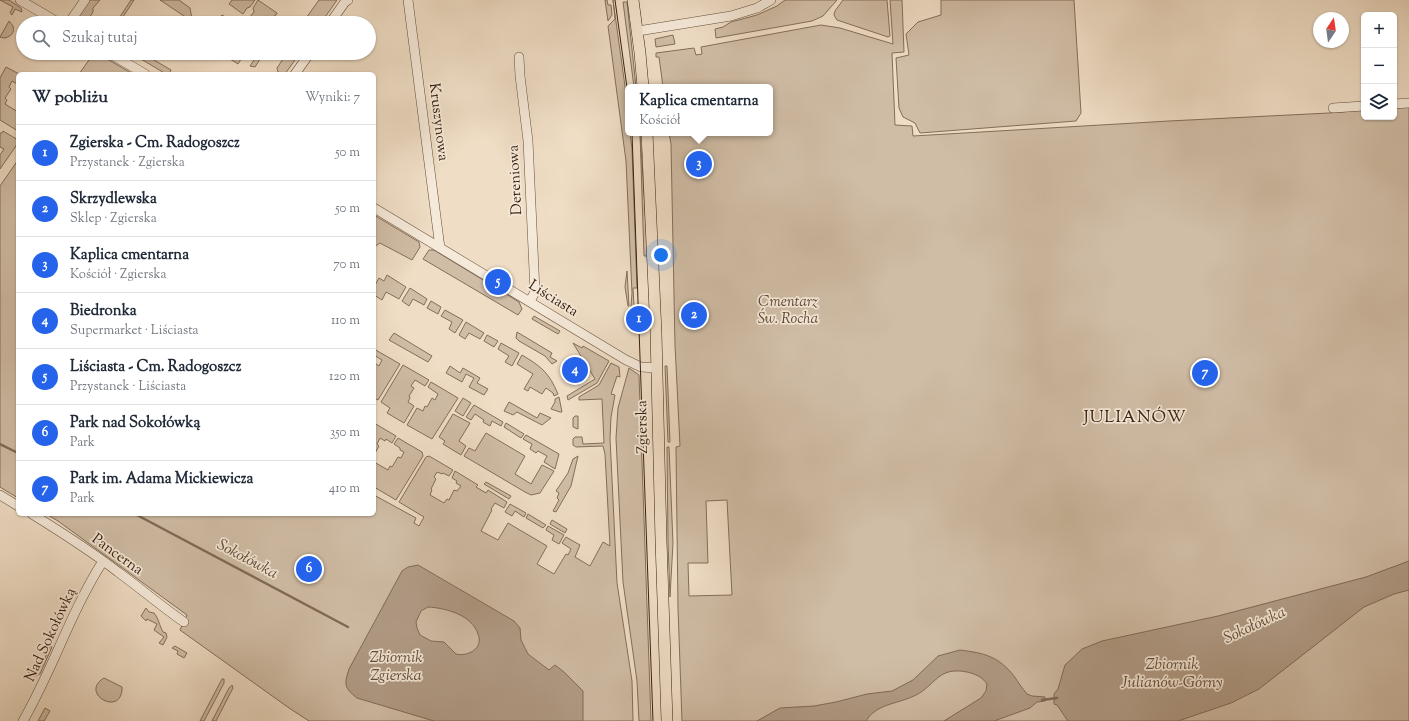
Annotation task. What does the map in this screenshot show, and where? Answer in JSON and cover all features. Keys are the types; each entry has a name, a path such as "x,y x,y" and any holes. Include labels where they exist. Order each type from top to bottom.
{"main road":[{"path":"633,0 638,31 643,84"},
{"name":"Zgierska","path":"646,136 657,368 667,721"}],"street":[{"path":"20,0 47,16"},
{"path":"74,16 85,0"},
{"path":"335,16 348,0"},
{"name":"Kruszynowa","path":"408,0 440,248"},
{"path":"638,31 731,16 757,8 772,0"},
{"name":"Dereniowa","path":"519,57 528,141 535,292 530,301"},
{"path":"121,60 142,72"},
{"path":"296,72 305,60"},
{"path":"1397,104 1409,103"},
{"path":"1333,108 1361,106"},
{"name":"Liściasta","path":"376,209 530,301 582,334 638,366 644,368 657,368"},
{"path":"0,495 16,505"},
{"name":"Pancerna","path":"35,516 103,561 184,622"},
{"name":"Nad Sokołówką","path":"23,721 37,697 77,611 103,561"}],"green space":[{"path":"0,0 9,0 21,8 22,12 15,9 12,15 10,13 13,7"},
{"path":"89,0 100,0 93,8 93,12 90,16 78,16"},
{"path":"131,0 134,0 124,16 121,16"},
{"path":"160,0 179,0 190,8 191,16 184,16"},
{"path":"232,0 255,0 243,14 229,4"},
{"path":"258,0 277,13 274,16 251,16 254,12 253,8"},
{"path":"319,0 337,0 326,16 308,16"},
{"path":"605,0 607,0 608,5 611,5 612,15 608,21"},
{"path":"613,0 625,86 625,136 630,136 632,149 637,288 633,288 634,307 631,307 632,293 626,161 608,26 615,19"},
{"path":"785,0 837,0 823,16 812,21 716,38 715,29 723,27 731,22 757,15 777,6"},
{"path":"843,0 887,0 890,36 888,37 837,20 834,15 835,11"},
{"name":"Cmentarz Św. Rocha","path":"890,0 902,0 904,52 892,53 895,125 912,126 913,136 1361,110 1361,120 1397,120 1397,108 1409,107 1409,721 682,721 678,608 676,447 680,446 675,345 671,144 670,136 773,136 773,84 663,84 659,57 656,57 656,53 694,48 696,55 702,54 701,47 821,25 840,28 893,44","holes":["727,500 732,595 689,596 688,563 708,563 706,501"]},
{"path":"941,0 1074,0 1081,113 1076,121 920,133 915,123 903,117 899,108 896,58 909,55 906,34 918,22 941,15"},
{"path":"623,2 627,2 636,84 634,84"},
{"path":"9,21 13,26 13,32 5,38 0,37"},
{"path":"673,35 675,44 656,47 655,39"},
{"path":"89,60 109,60 130,72 80,72"},
{"path":"143,60 154,60 171,70 170,72 163,72"},
{"path":"232,60 241,60 238,64"},
{"path":"254,60 260,60 255,67 250,66"},
{"path":"282,60 295,60 286,72 278,72 277,68"},
{"path":"6,67 16,72 16,83 12,81 9,87 11,89 5,98 7,100 5,104 16,111 16,130 0,120 0,78"},
{"path":"3,131 16,139 16,146 0,169 0,155 4,149 0,147 0,133"},
{"path":"640,136 648,256 644,256"},
{"path":"16,163 16,497 0,487 0,186"},
{"path":"376,216 419,242 420,247 412,260 380,243 376,246"},
{"path":"429,250 434,250 519,302 522,309 518,315 423,259"},
{"path":"627,271 629,306 625,287"},
{"path":"387,275 406,287 399,299 386,292 382,300 376,296 376,283 379,278 384,281"},
{"path":"410,288 427,299 424,305 413,299 409,306 402,301"},
{"path":"431,301 441,307 438,314 427,308"},
{"path":"445,310 463,320 455,333 449,329 452,322 441,316"},
{"path":"534,316 560,331 558,334 532,319"},
{"path":"466,322 484,333 480,339 469,333 465,339 459,335"},
{"path":"517,332 552,353 550,357 557,361 552,364 545,356 519,341 516,338"},
{"path":"394,333 432,356 428,362 389,340"},
{"path":"487,335 498,341 494,347 484,341"},
{"path":"501,343 519,353 512,366 505,362 509,356 498,349"},
{"path":"573,343 582,348 583,346 609,361 597,383 568,400 567,396 595,379"},
{"path":"376,350 400,364 378,400 376,399 376,364 379,366 382,360 376,356"},
{"path":"522,355 544,371 558,394 554,396 553,393 546,388 542,394 530,387 528,391 524,389 533,374 517,364"},
{"path":"611,363 619,367 620,377 617,376 611,394 615,395 611,417 610,438 617,583 632,681 633,721 309,721 180,630 187,615 49,516 376,516 376,496 416,518 414,523 419,526 424,517 399,502 426,457 429,456 453,470 449,476 437,472 434,477 436,479 430,495 444,503 447,499 449,500 454,490 457,491 461,486 452,478 455,471 478,485 476,487 486,493 488,490 507,502 504,508 495,503 481,531 498,540 508,523 547,546 537,564 554,574 566,554 568,555 571,549 562,543 566,537 580,545 575,557 590,566 603,542 610,546 605,454 603,446 576,447 573,445 573,439 575,437 582,437 583,444 604,443 602,399 579,400 579,397 599,385"},
{"path":"403,365 429,380 425,386 415,380 411,386 414,388 409,396 410,398 408,402 414,406 404,423 387,413 390,408 381,402"},
{"path":"450,366 460,373 463,368 480,378 477,383 488,389 484,395 469,387 474,378 466,374 462,382 446,373"},
{"path":"665,366 667,366 670,442 668,442"},
{"path":"629,368 639,375 651,721 639,721 637,681 623,582 616,438 618,408"},
{"path":"431,382 458,398 432,439 407,425 417,408 423,411 425,406 427,407 432,398 435,400 438,394 428,387"},
{"path":"559,397 562,412 551,409 555,399"},
{"path":"463,398 471,403 463,416 455,411"},
{"path":"509,402 537,418 540,413 551,418 542,425 517,412 513,415 504,411"},
{"path":"474,405 503,422 501,426 492,421 490,426 483,422 484,420 475,414 471,420 466,417"},
{"path":"453,414 470,423 459,441 466,446 461,455 443,444 445,441 439,437"},
{"path":"578,416 578,429 573,427 573,418"},
{"path":"506,423 524,434 521,438 504,427"},
{"path":"376,424 396,436 392,443 386,439 385,441 380,438 377,444 379,446 376,451"},
{"path":"486,433 525,456 515,474 531,484 542,465 554,471 540,493 531,495 464,456 469,448 475,451"},
{"path":"526,435 559,454 555,469 544,462 547,456 538,451 536,453 530,449 532,444 523,439"},
{"path":"398,438 422,452 423,456 396,500 376,488 376,463 388,470 390,466 392,467 398,457 401,458 404,452 394,444"},
{"path":"667,447 669,447 673,543 670,597 668,543"},
{"path":"578,456 571,486 556,512 553,511 559,500 557,498 559,493 556,491 568,473 573,459"},
{"path":"486,482 511,496 509,499 484,484"},
{"path":"510,504 526,513 524,517 515,511 512,516 505,512"},
{"path":"528,514 546,525 543,528 526,518"},
{"path":"552,520 567,529 565,533 550,524"},
{"path":"548,526 564,535 559,544 552,540 554,535 546,530"},
{"path":"146,608 149,612 154,613 163,632 166,633 167,637 163,645 159,643 164,637 154,630 157,624 147,619 146,621 141,616"},
{"path":"50,646 52,647 40,674 35,676 28,672 29,669 31,670 41,667"},
{"path":"175,646 187,653 184,658 177,654 178,651 172,648"},
{"path":"104,678 122,687 120,696 116,701 110,702 104,700 96,691 97,684"},
{"path":"222,679 224,679 224,683 204,721 200,721"},
{"path":"232,685 233,688 216,721 212,721 229,688"},
{"path":"45,708 50,711 44,721 38,721"}],"water":[{"name":"Zbiornik Julianów-Górny","path":"1409,561 1409,590 1394,594 1364,607 1259,689 1231,703 1178,721 1068,721 1057,705 1054,704 1054,694 1058,689 1065,665 1082,649 1102,641 1218,616 1366,577"},
{"name":"Zbiornik Zgierska","path":"418,565 514,621 520,628 521,640 528,654 549,670 555,665 583,691 583,721 434,721 357,698 346,685 346,678 349,669 402,571 408,567","holes":["428,607 443,609 464,617 475,627 479,639 477,647 470,653 461,655 456,654 444,642 431,641 420,635 416,622 421,611"]},
{"path":"960,650 983,654 996,660 1008,669 1027,694 1045,697 1045,701 1037,702 1030,708 994,721 944,721 981,698 986,691 987,684 981,678 967,672 957,671 943,674 914,696 887,705 875,711 866,721 757,721 780,708 814,706 867,694 892,691 913,680 938,656"}],"waterway":[{"name":"Sokołówka","path":"0,444 16,452"},
{"name":"Sokołówka","path":"139,516 348,627"},
{"name":"Sokołówka","path":"1042,700 1057,698"}],"tram line":[{"path":"615,0 626,84"},
{"path":"632,136 653,721"}],"place":[{"name":"Kaplica cmentarna","path":"699,164"},
{"name":"Liściasta - Cm. Radogoszcz","path":"498,282"},
{"name":"Skrzydlewska","path":"694,315"},
{"name":"Zgierska - Cm. Radogoszcz","path":"639,319"},
{"name":"Biedronka","path":"575,370"},
{"name":"Park im. Adama Mickiewicza","path":"1205,373"},
{"name":"Park nad Sokołówką","path":"309,569"}],"district":[{"name":"JULIANÓW","path":"1135,418"}]}
